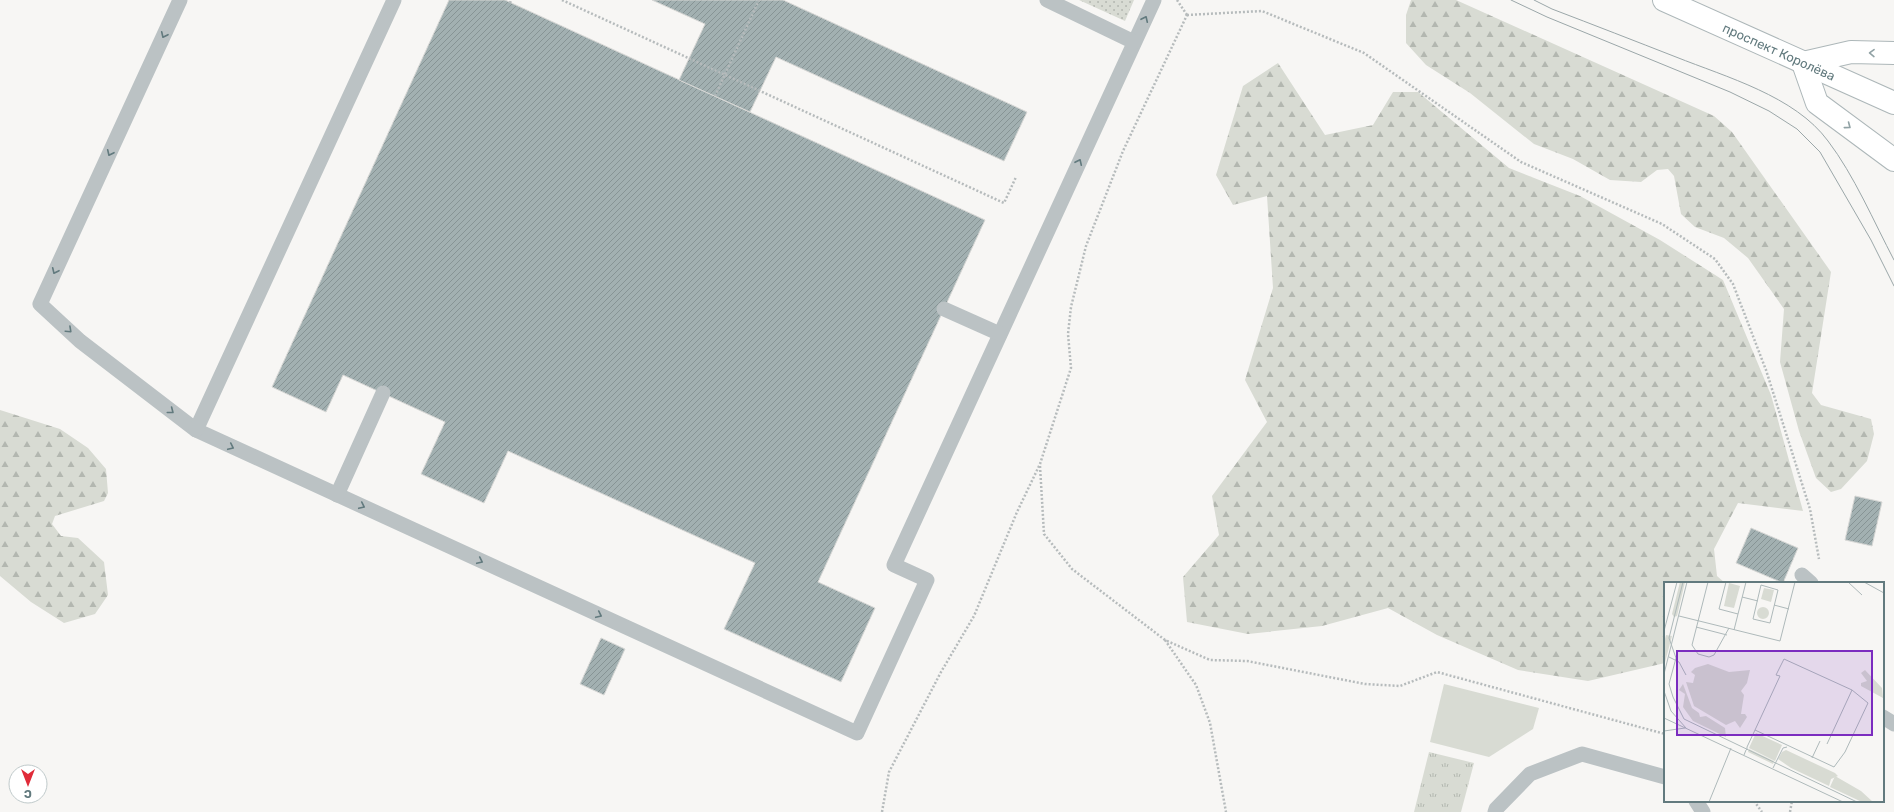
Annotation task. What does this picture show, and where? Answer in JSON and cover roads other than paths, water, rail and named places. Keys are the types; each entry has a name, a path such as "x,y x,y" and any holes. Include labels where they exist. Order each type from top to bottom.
{"main road":[{"name":"проспект Королёва","path":"1664,0 1894,103"},
{"path":"1894,53 1851,52 1804,63 1817,103 1894,160"}],"lane":[{"path":"180,0 40,304 80,341 196,430 857,733 927,580 894,565 1154,0"},
{"path":"196,430 394,0"},
{"path":"1047,0 1134,42"},
{"path":"944,309 1000,334"},
{"path":"337,495 383,393"},
{"path":"1884,718 1894,724"},
{"path":"1495,812 1496,809 1530,774 1582,754 1664,777"},
{"path":"1697,802 1703,812"}],"tram line":[{"path":"1511,0 1547,17 1730,92 1769,111 1797,129 1820,152 1871,240 1894,286"},
{"path":"1534,0 1552,9 1737,81 1779,100 1797,112 1814,125 1837,154 1855,184 1894,260"}]}
